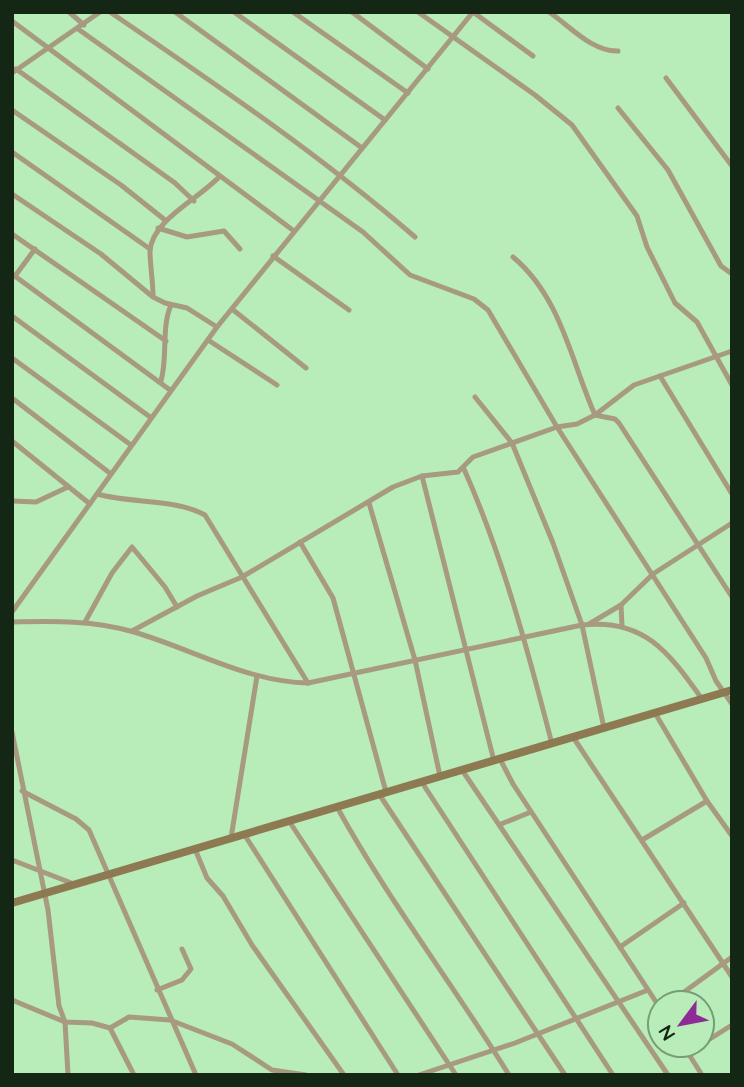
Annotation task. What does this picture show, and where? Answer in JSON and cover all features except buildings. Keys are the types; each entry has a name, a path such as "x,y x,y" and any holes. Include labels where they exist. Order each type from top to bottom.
{"street":[{"path":"69,12 84,25"},
{"path":"100,12 14,71 175,183 194,201"},
{"path":"110,12 213,82 338,177 369,197 415,237"},
{"path":"175,12 362,148"},
{"path":"234,12 386,120"},
{"path":"293,12 408,93"},
{"path":"352,12 428,69"},
{"path":"418,12 572,125 636,216 647,247 676,303 697,322 732,385"},
{"path":"12,612 217,327 473,12 533,56"},
{"path":"549,12 592,44 606,51 618,51"},
{"path":"12,21 294,231"},
{"path":"78,29 363,232 410,275 483,304 557,427 706,658 732,704"},
{"path":"666,78 732,166"},
{"path":"618,108 668,170 721,266 732,274"},
{"path":"12,110 121,185 165,220"},
{"path":"12,152 150,249"},
{"path":"153,297 150,249 158,228 165,220 194,201 220,176"},
{"path":"12,194 101,254 153,297 187,308 217,327"},
{"path":"158,228 187,237 224,231 240,249"},
{"path":"12,234 166,341"},
{"path":"35,249 14,275 170,390"},
{"path":"274,257 349,310"},
{"path":"513,257 525,267 560,323 594,415"},
{"path":"161,382 171,304"},
{"path":"232,309 306,368"},
{"path":"12,316 150,417"},
{"path":"208,340 278,386"},
{"path":"132,631 242,577 393,487 422,476 464,469 473,457 557,427 577,424 594,415 634,385 732,351"},
{"path":"12,358 131,445"},
{"path":"660,376 732,494"},
{"path":"475,397 512,443 586,624 604,728"},
{"path":"12,398 111,474"},
{"path":"594,415 610,417 619,423 732,597"},
{"path":"12,442 90,504"},
{"path":"464,469 487,522 524,637 552,744"},
{"path":"422,476 497,760 647,989"},
{"path":"12,501 36,502 68,487"},
{"path":"97,494 124,502 190,507 205,515 308,683"},
{"path":"369,503 415,660 440,776"},
{"path":"586,624 621,605 653,574 732,523"},
{"path":"300,542 333,598 355,675 382,793 565,1075"},
{"path":"85,622 112,572 132,547 150,567 177,607"},
{"path":"621,605 622,626"},
{"path":"12,622 85,622 132,631 257,676 285,682 308,683 586,624 622,626 638,631 670,656 702,699"},
{"path":"231,838 257,676"},
{"path":"12,902 78,886 106,875 727,692"},
{"path":"655,713 707,801 729,827 732,836"},
{"path":"12,732 45,893 59,1006 65,1022 68,1075"},
{"path":"573,737 732,976"},
{"path":"462,770 668,1075"},
{"path":"421,781 613,1075"},
{"path":"22,791 84,824 196,1075"},
{"path":"642,840 707,801"},
{"path":"337,806 376,877 431,953 509,1075"},
{"path":"501,824 531,812"},
{"path":"289,821 456,1075"},
{"path":"244,834 398,1075"},
{"path":"195,849 207,878 223,896 252,945 344,1075"},
{"path":"12,860 78,886"},
{"path":"620,947 684,903"},
{"path":"157,990 182,980 191,969 182,949"},
{"path":"687,989 732,957"},
{"path":"419,1075 620,1004 646,991"},
{"path":"12,1000 65,1022 92,1023 110,1028 129,1017 170,1020 233,1044 272,1069 306,1075"},
{"path":"716,1035 732,1025"},
{"path":"110,1028 134,1075"},
{"path":"692,1059 702,1075"}]}
